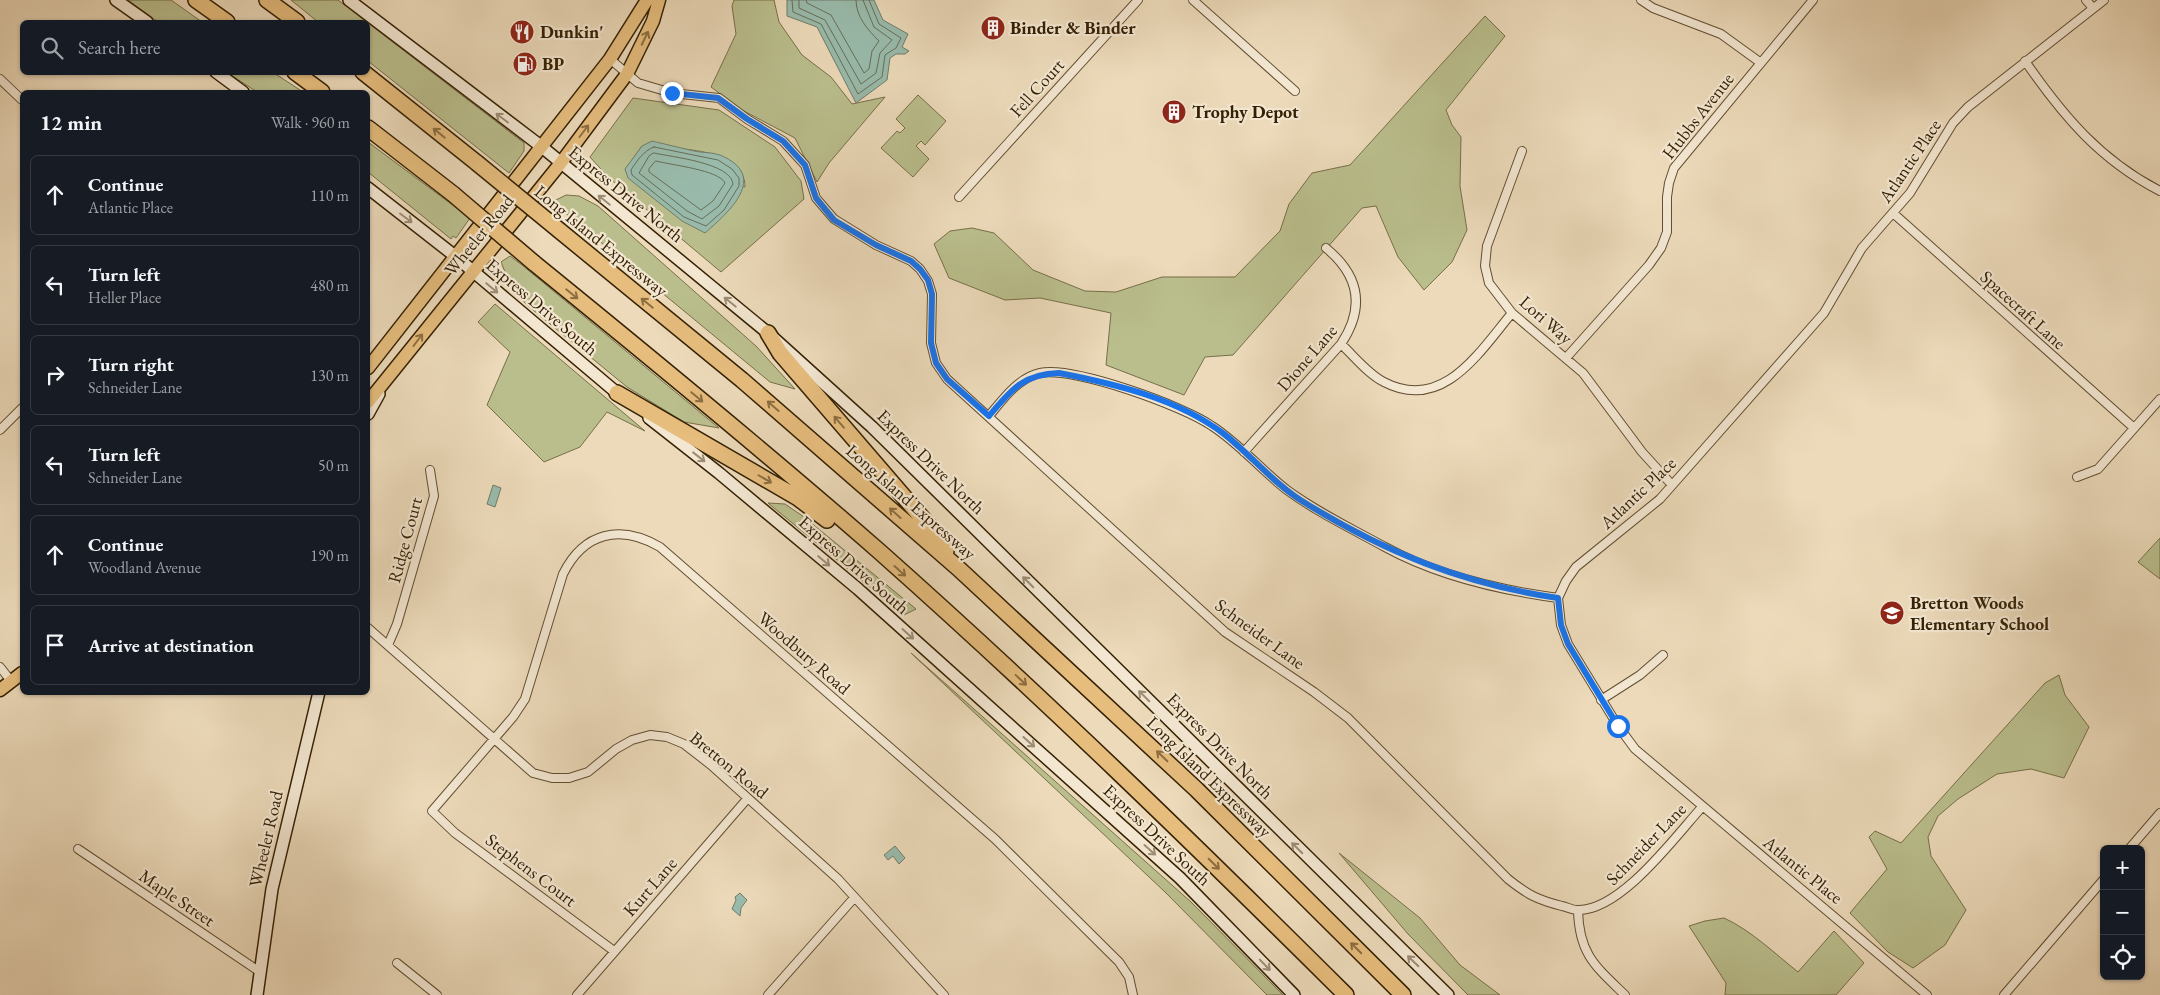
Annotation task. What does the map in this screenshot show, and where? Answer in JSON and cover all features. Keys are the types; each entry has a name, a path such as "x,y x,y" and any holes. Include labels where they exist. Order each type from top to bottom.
{"highway":[{"path":"196,0 223,20"},
{"path":"272,3 294,20"},
{"path":"298,75 319,90"},
{"name":"Long Island Expressway","path":"367,75 742,380 958,568 1190,783 1403,995"},
{"path":"370,130 453,194 708,406 879,552 1169,819 1346,995"},
{"path":"768,333 780,353 930,527 958,568"},
{"path":"617,393 798,498 844,533 879,552"}],"main road":[{"path":"116,0 144,20"},
{"name":"Express Drive North","path":"349,0 542,147 560,164 768,333 872,428 1448,995"},
{"name":"Wheeler Road","path":"370,375 415,307 610,60 648,0"},
{"name":"Wheeler Road","path":"370,410 388,379 560,164 627,74 653,21 659,0"},
{"path":"220,75 239,90"},
{"name":"Express Drive South","path":"370,190 456,256 617,393 719,473 858,589 1180,878 1294,995"},
{"path":"370,365 415,307"},
{"path":"370,400 388,379"},
{"path":"0,690 20,674"},
{"name":"Wheeler Road","path":"257,995 272,889 317,695"}],"street":[{"name":"Fell Court","path":"959,197 1138,0"},
{"path":"1193,0 1295,91"},
{"path":"1641,0 1653,8 1721,34 1761,62"},
{"name":"Hubbs Avenue","path":"1566,358 1649,265 1661,248 1667,232 1668,183 1674,168 1813,0"},
{"path":"2086,0 2093,8"},
{"name":"Atlantic Place","path":"1927,995 1834,914 1702,807 1635,749 1601,700 1568,644 1561,625 1558,598 1576,567 1644,513 1672,486 1824,312 1862,248 1922,176 1953,124 1968,107 2104,0"},
{"name":"Schneider Lane","path":"610,60 638,83 672,93 718,98 747,119 783,141 805,165 816,198 834,220 911,261 928,280 932,294 931,343 936,363 947,379 1225,632 1314,692 1348,718 1508,879 1529,896 1546,903 1578,910 1612,900 1629,887 1702,807"},
{"path":"2025,61 2062,112 2100,152 2136,178 2160,191"},
{"path":"0,79 20,98"},
{"name":"Lori Way","path":"1522,151 1487,246 1485,266 1490,283 1512,313 1566,358 1596,389 1642,452 1672,486"},
{"name":"Spacecraft Lane","path":"1893,213 2134,428"},
{"name":"Dione Lane","path":"1244,452 1341,344 1351,329 1356,309 1356,296 1347,270 1326,248"},
{"path":"1341,344 1384,382 1403,389 1423,391 1443,385 1461,373 1512,313"},
{"path":"989,416 1010,391 1024,380 1040,373 1059,373 1168,402 1212,425 1285,489 1302,501 1387,548 1429,567 1471,580 1517,592 1558,598"},
{"path":"2077,477 2098,469 2160,399"},
{"path":"0,430 20,410"},
{"name":"Ridge Court","path":"388,645 397,624 434,496 430,470"},
{"name":"Woodbury Road","path":"432,811 513,717 525,699 563,574 570,560 584,545 601,536 623,534 642,537 660,547 995,839 1119,962 1129,976 1133,995"},
{"name":"Bretton Road","path":"370,630 533,773 552,778 569,778 588,772 616,749 632,740 650,735 667,737 684,744 711,764 838,879 944,995"},
{"path":"1601,700 1640,676 1663,654"},
{"path":"0,667 11,681"},
{"name":"Kurt Lane","path":"577,995 747,798"},
{"name":"Stephens Court","path":"432,811 455,833 614,951"},
{"path":"2132,845 2160,813"},
{"name":"Maple Street","path":"78,849 260,972"},
{"path":"2004,995 2100,883"},
{"path":"768,995 854,898"},
{"path":"1578,910 1582,944 1591,960 1626,995"},
{"path":"397,963 437,995"}],"green space":[{"path":"128,0 171,0 199,20 155,20"},
{"path":"291,0 338,0 364,20 316,20"},
{"path":"734,0 774,0 779,22 802,55 831,77 852,104 885,97 829,163 817,182 795,138 742,110 711,87 736,34 732,6"},
{"path":"1485,16 1505,36 1446,110 1452,125 1461,137 1460,186 1467,230 1452,262 1424,290 1398,257 1376,206 1362,208 1233,355 1205,357 1184,395 1106,365 1111,313 1040,298 1005,300 949,278 934,244 950,231 972,228 994,233 1033,270 1085,291 1116,292 1162,277 1235,277 1280,231 1289,204 1312,173 1350,165"},
{"path":"370,25 524,143 524,151 509,173 370,63"},
{"path":"231,75 277,75 300,90 254,90"},
{"path":"918,95 946,121 925,145 921,141 916,146 929,159 913,177 881,148 897,131 900,133 905,128 896,119"},
{"path":"633,98 719,110 775,147 801,181 804,199 721,272 609,178 590,157","holes":["642,146 688,149 720,157 733,164 742,174 745,187 625,170"]},
{"path":"370,143 470,218 456,238 453,236 451,239 370,174"},
{"path":"566,195 579,196 598,206 756,346 795,389 770,382 552,202"},
{"path":"510,256 719,428 684,422 627,387 527,305 511,287 501,262"},
{"path":"495,304 645,431 607,412 580,447 544,462 487,405 510,352 478,322"},
{"path":"768,503 785,504 804,517 916,609 904,615"},
{"path":"2160,538 2160,579 2138,562"},
{"path":"911,653 1191,902 1283,995 1267,995 1165,892"},
{"path":"2059,675 2065,695 2089,727 2064,778 2031,769 1997,774 1958,799 1938,816 1928,837 1931,856 1966,910 1945,945 1913,968 1888,952 1850,913 1887,869 1869,837 1875,831 1901,843 2045,683"},
{"path":"1339,853 1420,918 1460,965 1500,995 1468,995 1408,934"},
{"path":"1724,918 1753,936 1798,972 1834,931 1864,963 1836,995 1725,995 1726,983 1689,926"}],"water":[{"path":"787,0 874,0 883,20 908,34 902,47 909,51 905,54 896,54 890,58 887,80 856,103 817,27 787,16"},
{"path":"652,141 720,155 735,164 742,173 744,183 740,194 733,205 705,233 682,221 628,178 625,169 642,146"},
{"path":"493,485 501,488 495,507 487,504"},
{"path":"895,846 905,858 899,864 893,856 888,860 884,855"},
{"path":"740,893 747,900 741,908 740,916 732,909 736,900 735,897"}],"place":[{"name":"Binder & Binder","path":"993,28"},
{"name":"Dunkin'","path":"522,32"},
{"name":"BP","path":"525,64"},
{"name":"Trophy Depot","path":"1174,112"},
{"name":"Bretton Woods Elementary School","path":"1892,613"}],"route":[{"path":"672,93 718,98 747,119 783,141 805,165 816,198 834,220 876,245 911,261 920,269 928,280 932,294 931,343 936,363 947,379 989,416 1010,391 1024,380 1040,373 1059,373 1082,378 1168,402 1193,414 1226,436 1285,489 1302,501 1387,548 1429,567 1471,580 1517,592 1558,598 1561,625 1568,644 1618,726"}]}
